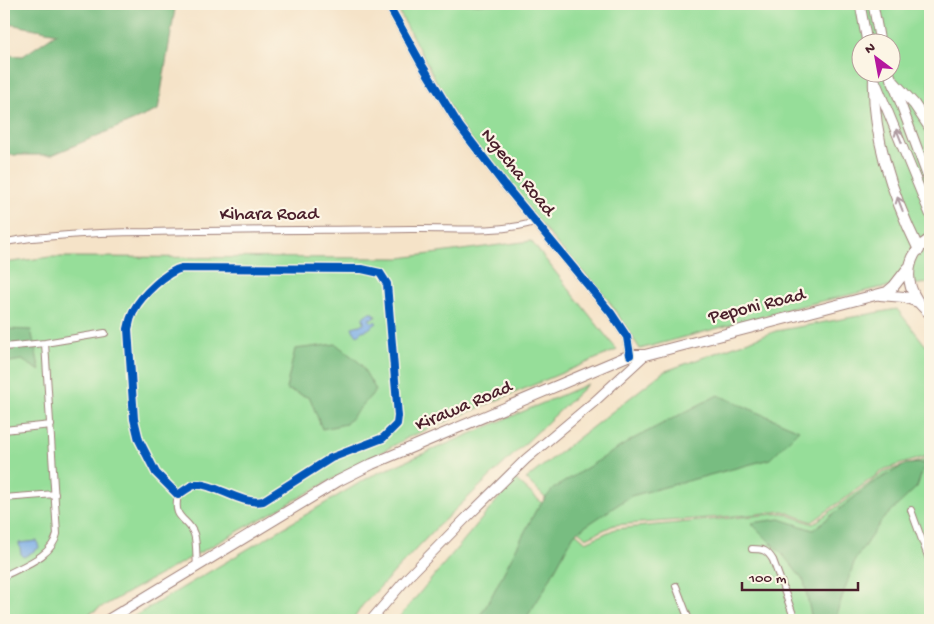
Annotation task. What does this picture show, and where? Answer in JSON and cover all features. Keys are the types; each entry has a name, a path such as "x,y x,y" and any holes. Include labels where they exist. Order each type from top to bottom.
{"main road":[{"name":"Ngecha Road","path":"388,4 460,127 503,184 611,313 627,337 630,355"},
{"path":"860,4 865,32"},
{"path":"873,4 878,32"},
{"path":"874,82 874,108 888,170 924,244"},
{"path":"877,82 930,214"},
{"path":"892,82 930,183"},
{"path":"895,82 914,104 930,128"},
{"name":"Peponi Road","path":"645,355 887,292 908,268 924,244"},
{"path":"908,268 911,286 918,302 930,314"},
{"name":"Peponi Road","path":"879,294 904,297 918,302"},
{"path":"630,355 645,355"},
{"name":"Kirawa Road","path":"108,620 338,481 372,464 630,355"},
{"path":"371,620 409,576 526,459 594,402 645,355"}],"street":[{"name":"Kihara Road","path":"4,243 16,239 95,233 307,229 364,231 411,229 483,230 516,227 535,222"},
{"path":"178,495 156,473 143,451 136,430 128,329 138,304 169,273 182,268 362,269 380,273 387,284 398,416 397,424 383,438 331,458 264,501 251,502 201,485 192,486 178,495 176,507 180,518 195,536 197,567"},
{"path":"4,347 46,343 105,333"},
{"path":"4,576 40,557 51,548 56,540 57,528 46,343"},
{"path":"4,430 51,425"},
{"path":"4,498 55,494"},
{"path":"911,510 930,562"},
{"path":"752,549 764,549 773,560 795,620"},
{"path":"676,586 689,620"}],"green space":[{"path":"4,4 93,4 175,9 158,110 52,155 4,155 4,55 23,56 57,33 4,23"},
{"path":"395,4 930,4 930,283 879,288 797,307 640,349 606,297 558,245 460,126"},
{"path":"531,241 617,350 409,437 78,620 4,620 4,263 50,257 400,258"},
{"path":"897,309 930,351 930,457 927,456 885,469 812,522 783,511 614,525 586,538 526,479 663,372 776,331"},
{"path":"4,329 31,330 40,371 22,360 4,363"},
{"path":"336,344 360,363 376,390 346,424 322,429 310,398 286,389 295,349"},
{"path":"588,384 438,526 362,606 353,620 128,620 371,476"},
{"path":"718,395 799,430 770,459 631,496 574,534 544,590 525,620 477,620 488,603 536,510 553,489 633,439"},
{"path":"927,459 930,460 930,620 397,620 515,479 586,542 615,529 783,513 813,524 886,471"},
{"path":"925,463 917,487 882,520 855,560 837,612 839,620 812,620 804,581 783,555 751,523 780,519 813,530 871,484 906,464"}],"water":[{"path":"368,313 374,313 376,317 369,319 373,323 375,321 377,323 358,335 352,327 364,324 363,317"},
{"path":"37,541 39,548 24,557 21,554 19,543"}],"cycle path":[{"path":"388,4 460,127 503,183 611,313 627,337 630,355"},
{"path":"182,268 362,269 380,273 387,284 398,416 397,424 383,438 331,458 263,501 245,500 202,485 195,485 178,495 156,473 139,440 134,419 128,329 133,312 142,298 162,279 182,268"}]}
